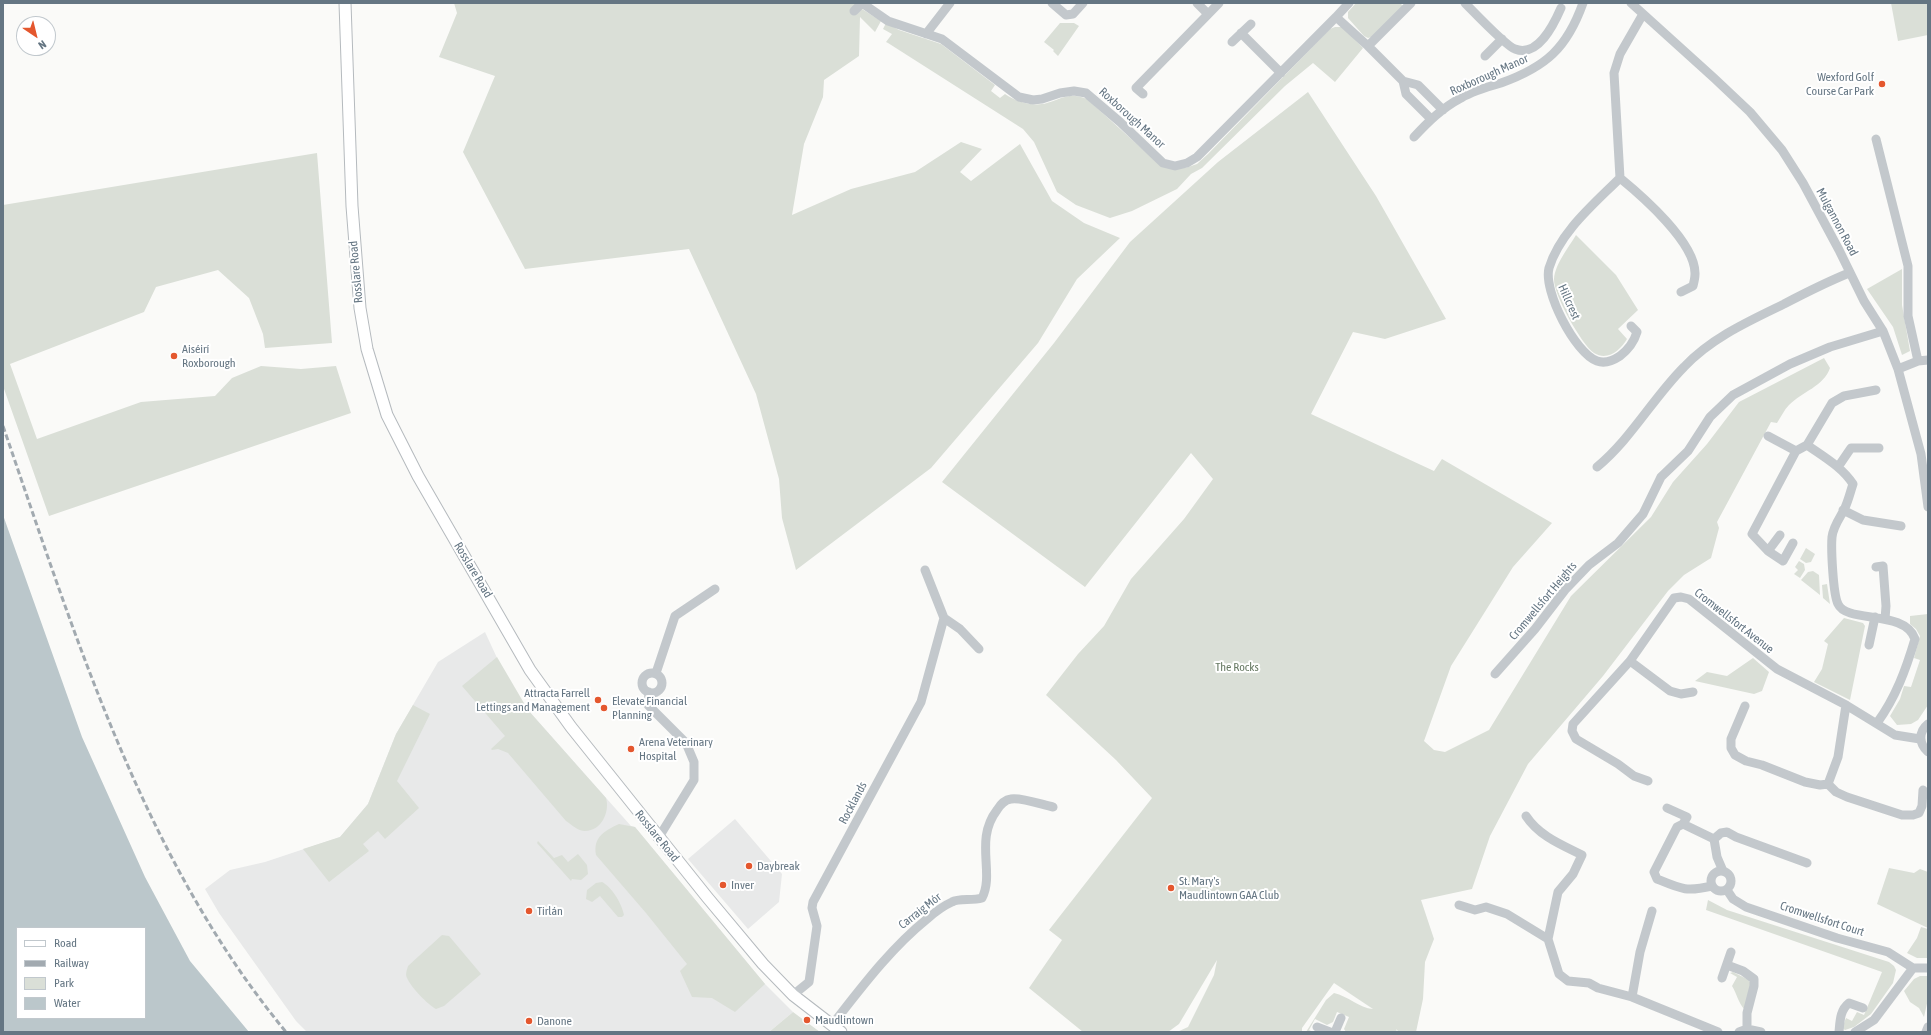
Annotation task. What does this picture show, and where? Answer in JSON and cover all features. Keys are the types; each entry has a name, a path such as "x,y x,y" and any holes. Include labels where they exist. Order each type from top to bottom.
{"main road":[{"name":"Rosslare Road","path":"345,3 352,206 360,308 367,349 387,415 434,504 530,670 573,731 758,958 793,995 836,1029"}],"street":[{"name":"Roxborough Manor","path":"854,11 862,3 888,21 942,39 1019,97 1038,100 1074,91 1086,93 1127,128 1163,163 1175,166 1187,163 1197,157 1349,3"},
{"path":"926,34 950,3"},
{"path":"1052,3 1066,15 1073,14 1083,3"},
{"path":"1197,3 1208,14"},
{"name":"Roxborough Manor","path":"1143,94 1136,88 1219,3"},
{"path":"1368,46 1411,3"},
{"name":"Roxborough Manor","path":"1465,3 1502,39 1516,50 1525,50 1533,47 1547,34 1561,8"},
{"name":"Roxborough Manor","path":"1414,137 1431,119 1471,93 1515,78 1542,64 1552,56 1569,35 1583,3"},
{"name":"Mulgannon Road","path":"1631,3 1750,112 1782,150 1820,213 1849,273 1884,331 1898,369 1921,454 1928,507"},
{"path":"1643,14 1620,54 1614,73 1620,178 1659,213 1682,242 1692,259 1695,273 1693,286 1681,292"},
{"name":"Roxborough Manor","path":"1336,17 1403,81 1418,85 1443,110"},
{"path":"1232,42 1251,24"},
{"path":"1241,33 1281,73"},
{"name":"Roxborough Manor","path":"1485,56 1502,39"},
{"name":"Roxborough Manor","path":"1403,81 1406,94 1431,119"},
{"path":"1876,139 1908,266 1908,316 1918,361"},
{"name":"Hillcrest","path":"1620,178 1566,234 1549,270 1548,282 1555,305 1568,330 1590,358 1599,362 1613,361 1622,354 1634,343 1637,332 1631,326"},
{"path":"1597,467 1613,454 1658,396 1685,365 1717,339 1750,320 1849,273"},
{"name":"Cromwellsfort Heights","path":"1495,674 1535,629 1570,585 1589,565 1618,543 1643,514 1661,477 1688,451 1710,417 1733,395 1790,364 1830,347 1884,331"},
{"path":"1898,369 1918,361 1928,360"},
{"path":"1793,543 1783,561 1768,551 1752,534 1796,451 1807,445 1832,403 1844,396 1876,390"},
{"path":"1768,436 1796,451"},
{"path":"1807,445 1838,467 1853,484 1849,498 1836,521 1832,536 1832,564 1838,605 1849,611 1885,619 1908,628 1915,639 1900,685 1890,706 1878,723"},
{"path":"1838,467 1851,448 1879,448"},
{"path":"1843,510 1863,520 1901,526"},
{"path":"1768,551 1780,535"},
{"path":"1876,566 1883,566 1886,606 1885,619"},
{"path":"925,570 944,618 960,630 979,649"},
{"path":"656,673 676,616 715,589"},
{"name":"Cromwellsfort Avenue","path":"1648,781 1634,776 1618,764 1576,739 1572,731 1572,724 1630,661 1674,598 1681,597 1689,599 1777,669 1846,705 1878,723 1895,735 1920,739"},
{"name":"Rocklands","path":"793,995 809,982 817,926 812,908 813,902 921,702 944,618"},
{"path":"1870,645 1875,618"},
{"path":"1630,661 1670,691 1682,694 1693,692"},
{"path":"656,673 661,678 662,684 656,692 650,692 643,686 643,679 647,674 656,673"},
{"path":"650,692 648,705 686,743 694,762 694,780 659,837"},
{"path":"1828,784 1838,757 1846,705"},
{"path":"1745,706 1732,739 1731,748 1735,755 1746,761 1762,765 1805,782 1820,785 1828,784"},
{"path":"1928,724 1923,728 1920,739 1928,752"},
{"path":"1828,784 1836,792 1847,797 1902,815 1913,815 1919,813 1922,806 1923,790"},
{"name":"Carraig Mór","path":"836,1029 892,951 920,925 942,906 954,901 973,901 982,898 986,890 985,854 987,829 993,815 1002,803 1012,799 1053,808"},
{"path":"1667,808 1687,816 1683,824 1714,839"},
{"path":"1526,816 1531,824 1551,839 1582,855 1573,874 1558,892 1548,939 1559,974 1568,981 1589,983 1632,997 1718,1032"},
{"name":"Cromwellsfort Court","path":"1683,824 1677,827 1654,872 1657,879 1682,890 1698,890 1712,886 1720,891 1726,890 1733,899 1746,907 1836,938 1888,952 1913,968"},
{"path":"1714,839 1721,833 1728,832 1736,837 1807,863"},
{"path":"1714,839 1717,857 1723,871 1729,875 1731,881 1726,890"},
{"path":"1712,886 1711,880 1714,874 1723,871"},
{"path":"1459,905 1475,910 1486,907 1507,914 1548,939"},
{"path":"1632,997 1640,952 1652,911"},
{"path":"1722,978 1731,952"},
{"path":"1727,965 1743,971 1754,979 1754,986 1743,1030 1761,1032"},
{"path":"1855,1032 1874,1020 1913,968 1928,968"},
{"path":"1840,1032 1840,1018 1843,1008 1849,1003 1862,1008"},
{"path":"1335,1032 1341,1018"},
{"path":"1317,1027 1330,1032"},
{"path":"1926,1032 1928,1027"}],"shaded area":[{"path":"485,632 504,673 528,710 631,826 635,827 765,984 793,1012 769,1032 307,1032 296,1021 219,913 205,889 230,870 265,862 340,837 368,804 396,734 438,662"},
{"path":"735,819 782,874 779,902 748,929 688,859"}],"green space":[{"path":"454,3 860,3 862,9 881,21 875,32 860,17 859,56 824,80 823,97 804,144 792,215 851,189 915,172 961,142 982,149 960,172 971,181 1020,144 1052,201 1084,223 1120,238 1077,279 1038,343 931,468 796,570 782,518 779,479 756,394 689,249 525,269 463,152 495,76 439,57 457,13"},
{"path":"1356,3 1400,3 1403,6 1372,37 1368,38 1364,36 1348,18 1348,12"},
{"path":"1891,3 1928,3 1928,35 1898,41"},
{"path":"886,23 899,30 941,44 995,85 991,91 1000,98 1005,94 1031,104 1047,103 1071,96 1087,99 1160,165 1185,168 1197,164 1208,154 1330,29 1335,27 1343,27 1363,48 1335,82 1313,63 1285,86 1202,168 1191,174 1177,189 1132,211 1110,218 1076,205 1057,192 1034,142 1023,129 886,42 892,34 883,29"},
{"path":"1060,23 1074,23 1079,26 1058,56 1053,51 1054,50 1044,42"},
{"name":"The Rocks","path":"1308,92 1376,196 1446,319 1385,339 1353,332 1311,414 1434,471 1442,459 1552,523 1513,567 1451,666 1424,741 1434,750 1445,752 1489,730 1571,596 1651,517 1673,482 1707,444 1739,402 1824,358 1830,368 1823,380 1789,405 1777,423 1771,422 1717,522 1719,528 1711,558 1684,575 1668,591 1603,676 1528,764 1490,836 1472,889 1421,900 1434,939 1425,962 1423,999 1416,1032 1399,1032 1396,1029 1397,1032 1346,1032 1344,1029 1349,1017 1337,1012 1333,1022 1327,1025 1315,1019 1309,1030 1313,1032 1306,1032 1326,1000 1334,993 1373,1009 1334,983 1302,1028 1302,1032 1177,1032 1188,1027 1214,975 1217,960 1179,1024 1168,1032 1083,1032 1029,988 1062,940 1049,930 1152,798 1116,760 1046,695 1078,654 1104,626 1131,579 1184,519 1213,479 1191,453 1085,587 942,482 1054,343 1130,242 1218,162"},
{"path":"317,153 332,343 265,348 263,334 249,298 218,270 156,287 144,312 10,364 37,439 141,402 215,396 232,378 261,366 301,369 336,366 351,413 49,516 3,386 3,205"},
{"path":"1576,235 1616,275 1638,310 1618,329 1627,339 1618,350 1609,355 1599,355 1594,353 1589,348 1569,319 1555,286 1554,279 1557,267"},
{"path":"1902,269 1902,305 1910,351 1902,355 1893,327 1867,289"},
{"path":"1806,548 1815,554 1811,562 1806,563 1800,559"},
{"path":"1799,561 1804,564 1805,570 1800,578 1794,574 1798,570 1795,567"},
{"path":"1813,571 1819,575 1820,595 1801,580 1808,572"},
{"path":"1827,584 1830,604 1823,598 1822,585"},
{"path":"1928,614 1928,705 1918,720 1911,724 1897,725 1890,716 1900,699 1904,686 1911,687 1920,660 1914,658 1920,636 1916,629 1910,624 1910,616"},
{"path":"1844,618 1863,623 1865,626 1850,700 1814,682 1822,669 1828,644 1824,641"},
{"path":"497,657 528,710 606,798 606,814 596,828 582,831 575,828 566,821 508,753 498,749 491,749 505,736 462,686"},
{"path":"1753,658 1769,672 1762,691 1754,694 1695,681 1707,672 1727,676"},
{"path":"413,705 430,714 397,781 419,808 385,839 378,831 363,844 369,851 329,882 303,849 340,837 368,804 396,734"},
{"path":"619,824 635,827 765,984 735,1012 712,998 692,997 680,971 687,964 646,913 596,855 596,844 598,839 604,832"},
{"path":"538,841 554,858 562,855 568,862 578,854 587,865 588,874 581,880 572,879 571,881 537,843"},
{"path":"1889,868 1914,873 1920,869 1928,872 1928,928 1877,904"},
{"path":"602,882 606,884 619,901 624,915 622,917 618,917 600,896 592,902 586,899 587,890 596,883"},
{"path":"1708,900 1727,910 1889,962 1896,970 1893,983 1871,1014 1854,1027 1845,1030 1842,1028 1846,1018 1852,1021 1857,1012 1864,1015 1882,972 1706,910"},
{"path":"1921,927 1928,929 1928,958 1917,958 1907,953 1917,938"},
{"path":"442,935 449,936 481,974 444,1006 436,1009 424,999 409,982 406,974 408,966"},
{"path":"1733,972 1749,980 1751,985 1744,1009 1740,1004 1732,986 1737,977 1730,973"},
{"path":"1920,976 1928,976 1928,999 1924,1017 1919,1008 1910,1002 1904,991 1914,979"},
{"path":"793,1012 820,1032 769,1032"}],"water":[{"path":"3,515 82,737 145,877 190,961 249,1032 3,1032"}],"railway":[{"path":"3,426 57,585 86,664 118,742 153,819 192,894 236,965 286,1032"}],"place":[{"name":"Wexford Golf Course Car Park","path":"1882,84"},
{"name":"Aiséirí Roxborough","path":"174,356"},
{"name":"Attracta Farrell Lettings and Management","path":"598,700"},
{"name":"Elevate Financial Planning","path":"604,708"},
{"name":"Arena Veterinary Hospital","path":"631,749"},
{"name":"Daybreak","path":"749,866"},
{"name":"Inver","path":"723,885"},
{"name":"St. Mary's Maudlintown GAA Club","path":"1171,888"},
{"name":"Tirlán","path":"529,911"},
{"name":"Maudlintown","path":"807,1020"},
{"name":"Danone","path":"529,1021"}]}
